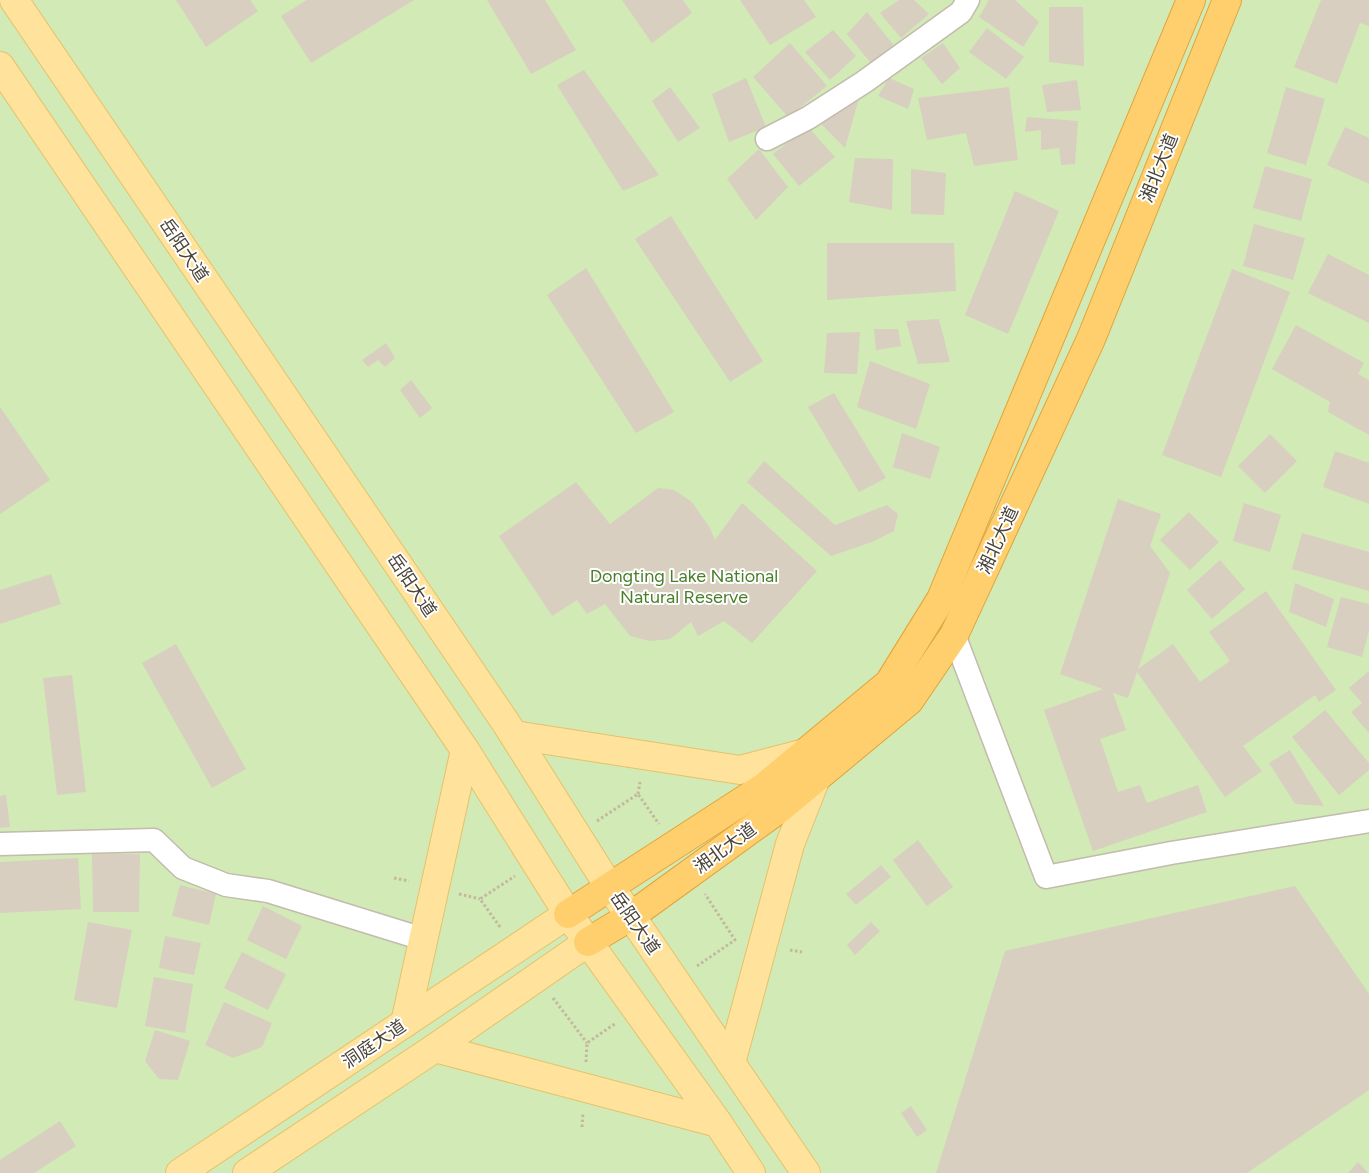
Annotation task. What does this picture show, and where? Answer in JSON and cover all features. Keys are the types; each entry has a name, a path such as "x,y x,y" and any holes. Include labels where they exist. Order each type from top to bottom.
{"highway":[{"name":"湘北大道","path":"568,914 764,787 889,683 941,600 1191,0"},
{"name":"湘北大道","path":"588,942 631,916 780,808 909,701 954,635 1091,339 1227,0"}],"main road":[{"name":"岳阳大道","path":"14,0 514,735 610,888 806,1173"},
{"path":"0,66 465,750 568,914 718,1123 751,1173"},
{"path":"514,735 740,770 805,752"},
{"path":"405,1023 465,750"},
{"path":"731,1063 790,844 816,778"},
{"name":"洞庭大道","path":"180,1173 568,914"},
{"name":"洞庭大道","path":"247,1173 435,1048 588,942"},
{"path":"435,1048 718,1123"}],"street":[{"path":"767,138 808,118 864,82 961,12 968,0"},
{"path":"954,635 1046,877 1171,853 1369,821"},
{"path":"0,844 154,840 183,868 226,885 268,891 424,939"}],"green space":[{"name":"Dongting Lake National Natural Reserve","path":"0,0 1369,0 1369,1173 0,1173"}],"building":[{"path":"176,0 250,0 258,11 206,47"},
{"path":"307,0 414,0 311,63 281,16"},
{"path":"487,0 545,0 576,50 531,74"},
{"path":"622,0 683,0 692,13 652,43"},
{"path":"740,0 804,0 816,17 770,45"},
{"path":"899,0 914,0 929,14 901,38 880,13"},
{"path":"989,0 1015,0 1039,22 1023,47 979,17"},
{"path":"1321,0 1369,0 1369,26 1360,23 1337,84 1294,67"},
{"path":"1049,7 1083,7 1084,66 1049,62"},
{"path":"867,12 895,47 871,63 847,34"},
{"path":"987,28 1024,57 1006,79 969,52"},
{"path":"833,30 856,56 830,80 805,52"},
{"path":"790,43 827,86 788,117 753,77"},
{"path":"943,43 960,68 942,84 921,58"},
{"path":"584,70 659,175 623,191 557,85"},
{"path":"746,78 766,127 729,142 712,94"},
{"path":"889,78 914,89 908,109 878,96"},
{"path":"1077,80 1081,110 1047,112 1042,85"},
{"path":"670,87 700,128 678,142 652,101"},
{"path":"1009,87 1018,160 974,166 966,133 927,140 918,98"},
{"path":"1286,87 1325,99 1306,165 1267,153"},
{"path":"859,98 845,148 820,123"},
{"path":"1027,117 1078,121 1075,164 1061,165 1059,148 1041,150 1041,130 1025,132"},
{"path":"808,127 835,157 799,186 773,154"},
{"path":"1345,127 1369,138 1369,184 1327,165"},
{"path":"759,149 788,187 756,220 727,179"},
{"path":"855,158 893,159 892,210 849,202"},
{"path":"1265,166 1312,179 1301,221 1253,208"},
{"path":"911,169 946,173 944,215 911,214"},
{"path":"1015,191 1059,211 1008,334 965,315"},
{"path":"671,216 763,361 730,382 635,239"},
{"path":"1254,224 1305,238 1293,280 1243,266"},
{"path":"827,243 954,243 956,291 827,300"},
{"path":"1328,254 1369,275 1369,323 1308,293"},
{"path":"586,268 674,412 636,433 547,295"},
{"path":"1232,269 1290,292 1221,477 1162,455"},
{"path":"939,319 950,362 918,364 906,321"},
{"path":"1296,325 1364,363 1358,374 1369,380 1369,435 1328,412 1330,402 1272,369"},
{"path":"874,329 898,329 901,346 876,350"},
{"path":"860,332 857,374 824,373 827,333"},
{"path":"386,343 395,358 385,367 378,360 368,367 362,360"},
{"path":"870,361 930,384 916,429 857,407"},
{"path":"411,380 432,408 420,418 400,390"},
{"path":"834,393 886,478 859,492 808,407"},
{"path":"0,407 50,480 0,514"},
{"path":"902,433 940,447 930,479 893,467"},
{"path":"1270,434 1297,461 1265,493 1238,466"},
{"path":"1335,451 1369,463 1369,504 1323,487"},
{"path":"764,461 835,525 887,505 898,514 894,531 872,542 831,556 747,482"},
{"path":"576,482 610,524 658,488 674,490 692,502 710,528 715,540 742,503 817,571 752,643 724,621 698,636 691,622 670,639 650,641 630,636 605,604 587,614 577,600 552,616 499,536"},
{"path":"1118,499 1161,514 1150,546 1170,573 1138,669 1173,644 1200,682 1230,661 1209,632 1266,591 1336,690 1319,702 1315,695 1243,746 1262,771 1225,797 1137,672 1128,698 1113,693 1126,730 1100,739 1118,792 1140,785 1147,803 1198,785 1207,812 1093,851 1044,710 1103,689 1060,674"},
{"path":"1244,503 1281,515 1270,552 1233,541"},
{"path":"1189,512 1219,542 1190,570 1160,540"},
{"path":"1302,533 1369,552 1369,591 1292,569"},
{"path":"1220,560 1245,589 1212,619 1187,590"},
{"path":"51,574 61,604 0,624 0,590"},
{"path":"1295,583 1334,599 1326,627 1289,612"},
{"path":"1341,597 1369,604 1369,631 1362,657 1327,647"},
{"path":"176,644 246,769 212,788 142,663"},
{"path":"1369,671 1369,733 1351,712 1362,703 1349,688"},
{"path":"72,675 86,792 57,795 43,678"},
{"path":"1325,710 1369,763 1369,770 1339,795 1292,737"},
{"path":"1290,750 1324,806 1295,804 1269,763"},
{"path":"6,795 10,827 0,828 0,796"},
{"path":"918,840 953,887 927,906 893,860"},
{"path":"92,854 140,854 139,912 93,912"},
{"path":"78,858 81,909 0,913 0,862"},
{"path":"881,865 891,877 856,905 846,894"},
{"path":"180,885 216,894 209,925 172,916"},
{"path":"1295,886 1369,994 1369,1090 1247,1173 936,1173 1005,951"},
{"path":"263,906 302,926 286,959 247,940"},
{"path":"88,922 132,930 117,1008 74,1000"},
{"path":"871,922 880,931 855,955 847,945"},
{"path":"165,936 201,943 194,975 159,968"},
{"path":"242,952 286,974 268,1010 224,988"},
{"path":"154,977 193,984 185,1033 145,1026"},
{"path":"224,1002 272,1023 262,1047 233,1058 205,1045"},
{"path":"155,1030 190,1041 178,1080 159,1079 145,1061"},
{"path":"911,1106 927,1130 917,1137 901,1113"},
{"path":"60,1121 76,1146 34,1173 0,1173 0,1160"},
{"path":"1358,1162 1368,1173 1348,1173"}]}
